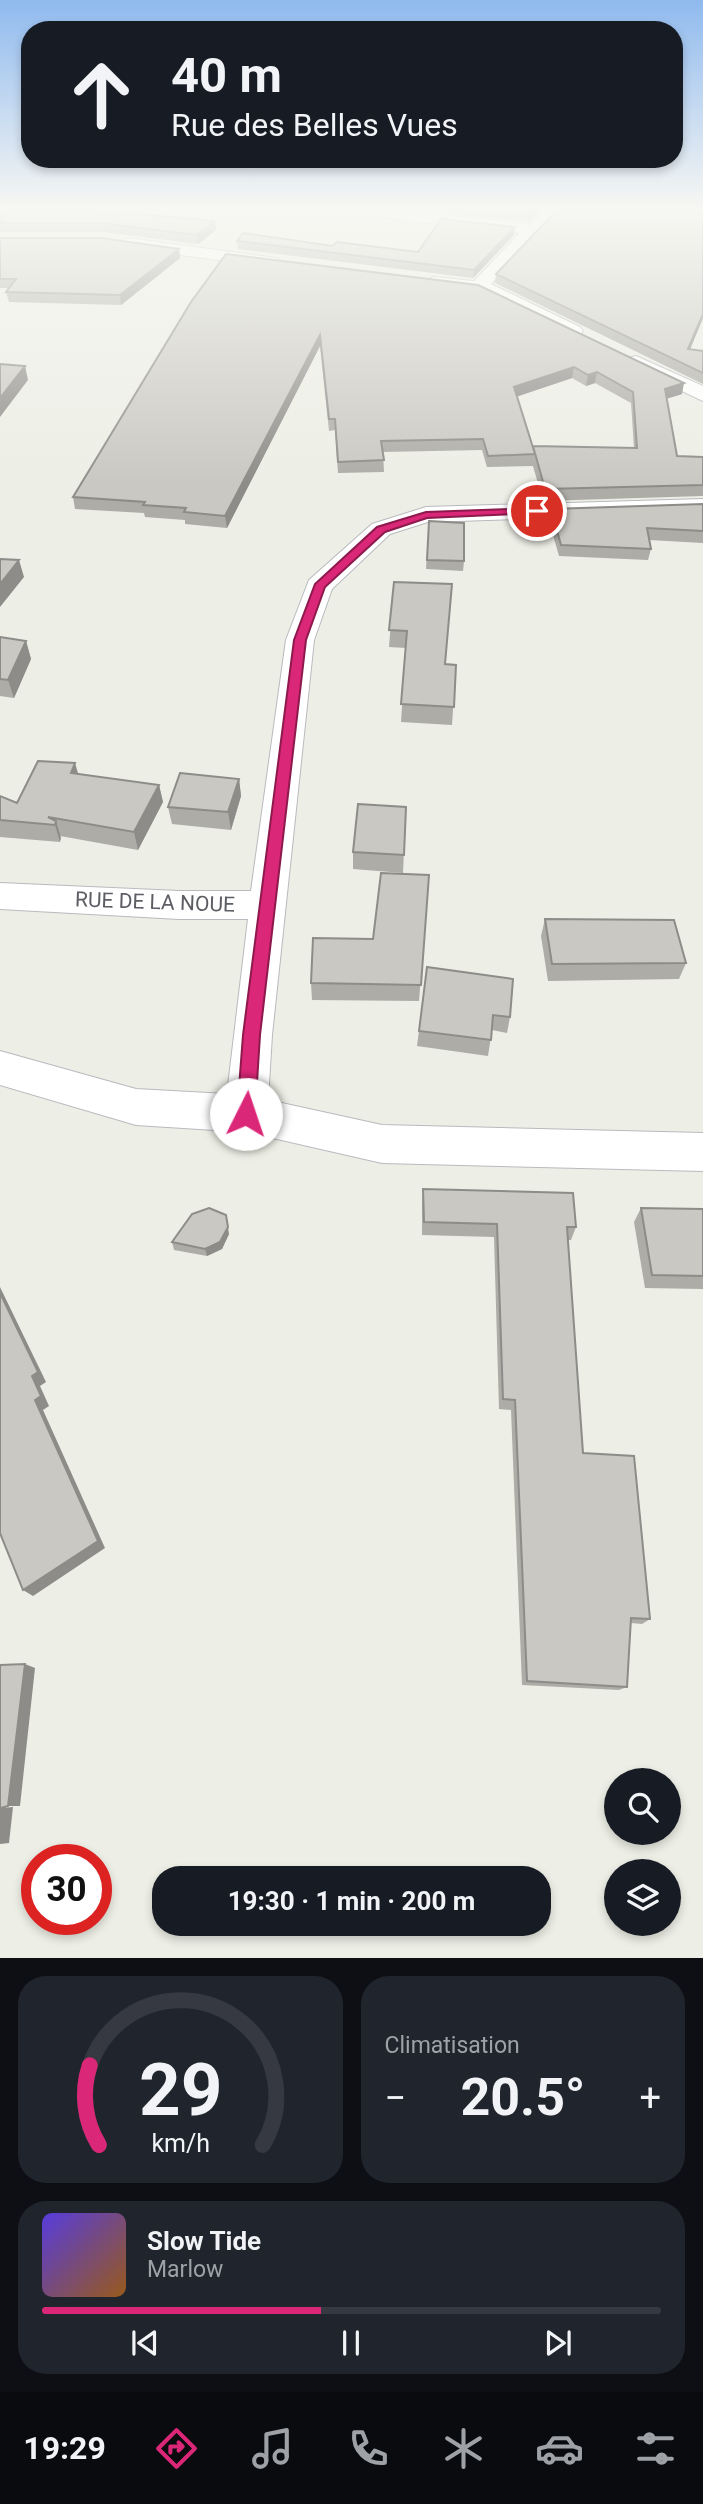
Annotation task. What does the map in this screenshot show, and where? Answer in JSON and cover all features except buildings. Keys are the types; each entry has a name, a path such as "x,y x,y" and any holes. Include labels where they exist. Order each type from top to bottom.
{"street":[{"path":"515,301 585,337"},
{"path":"620,354 703,394"},
{"path":"246,1114 252,1035 300,640 319,586 381,529 426,515 703,506"},
{"name":"RUE DE LA NOUE","path":"0,895 179,905 268,905"},
{"path":"0,1068 136,1107 246,1114 382,1144 703,1152"}],"route":[{"path":"246,1114 252,1035 300,640 319,586 381,529 426,515 537,511"}]}
